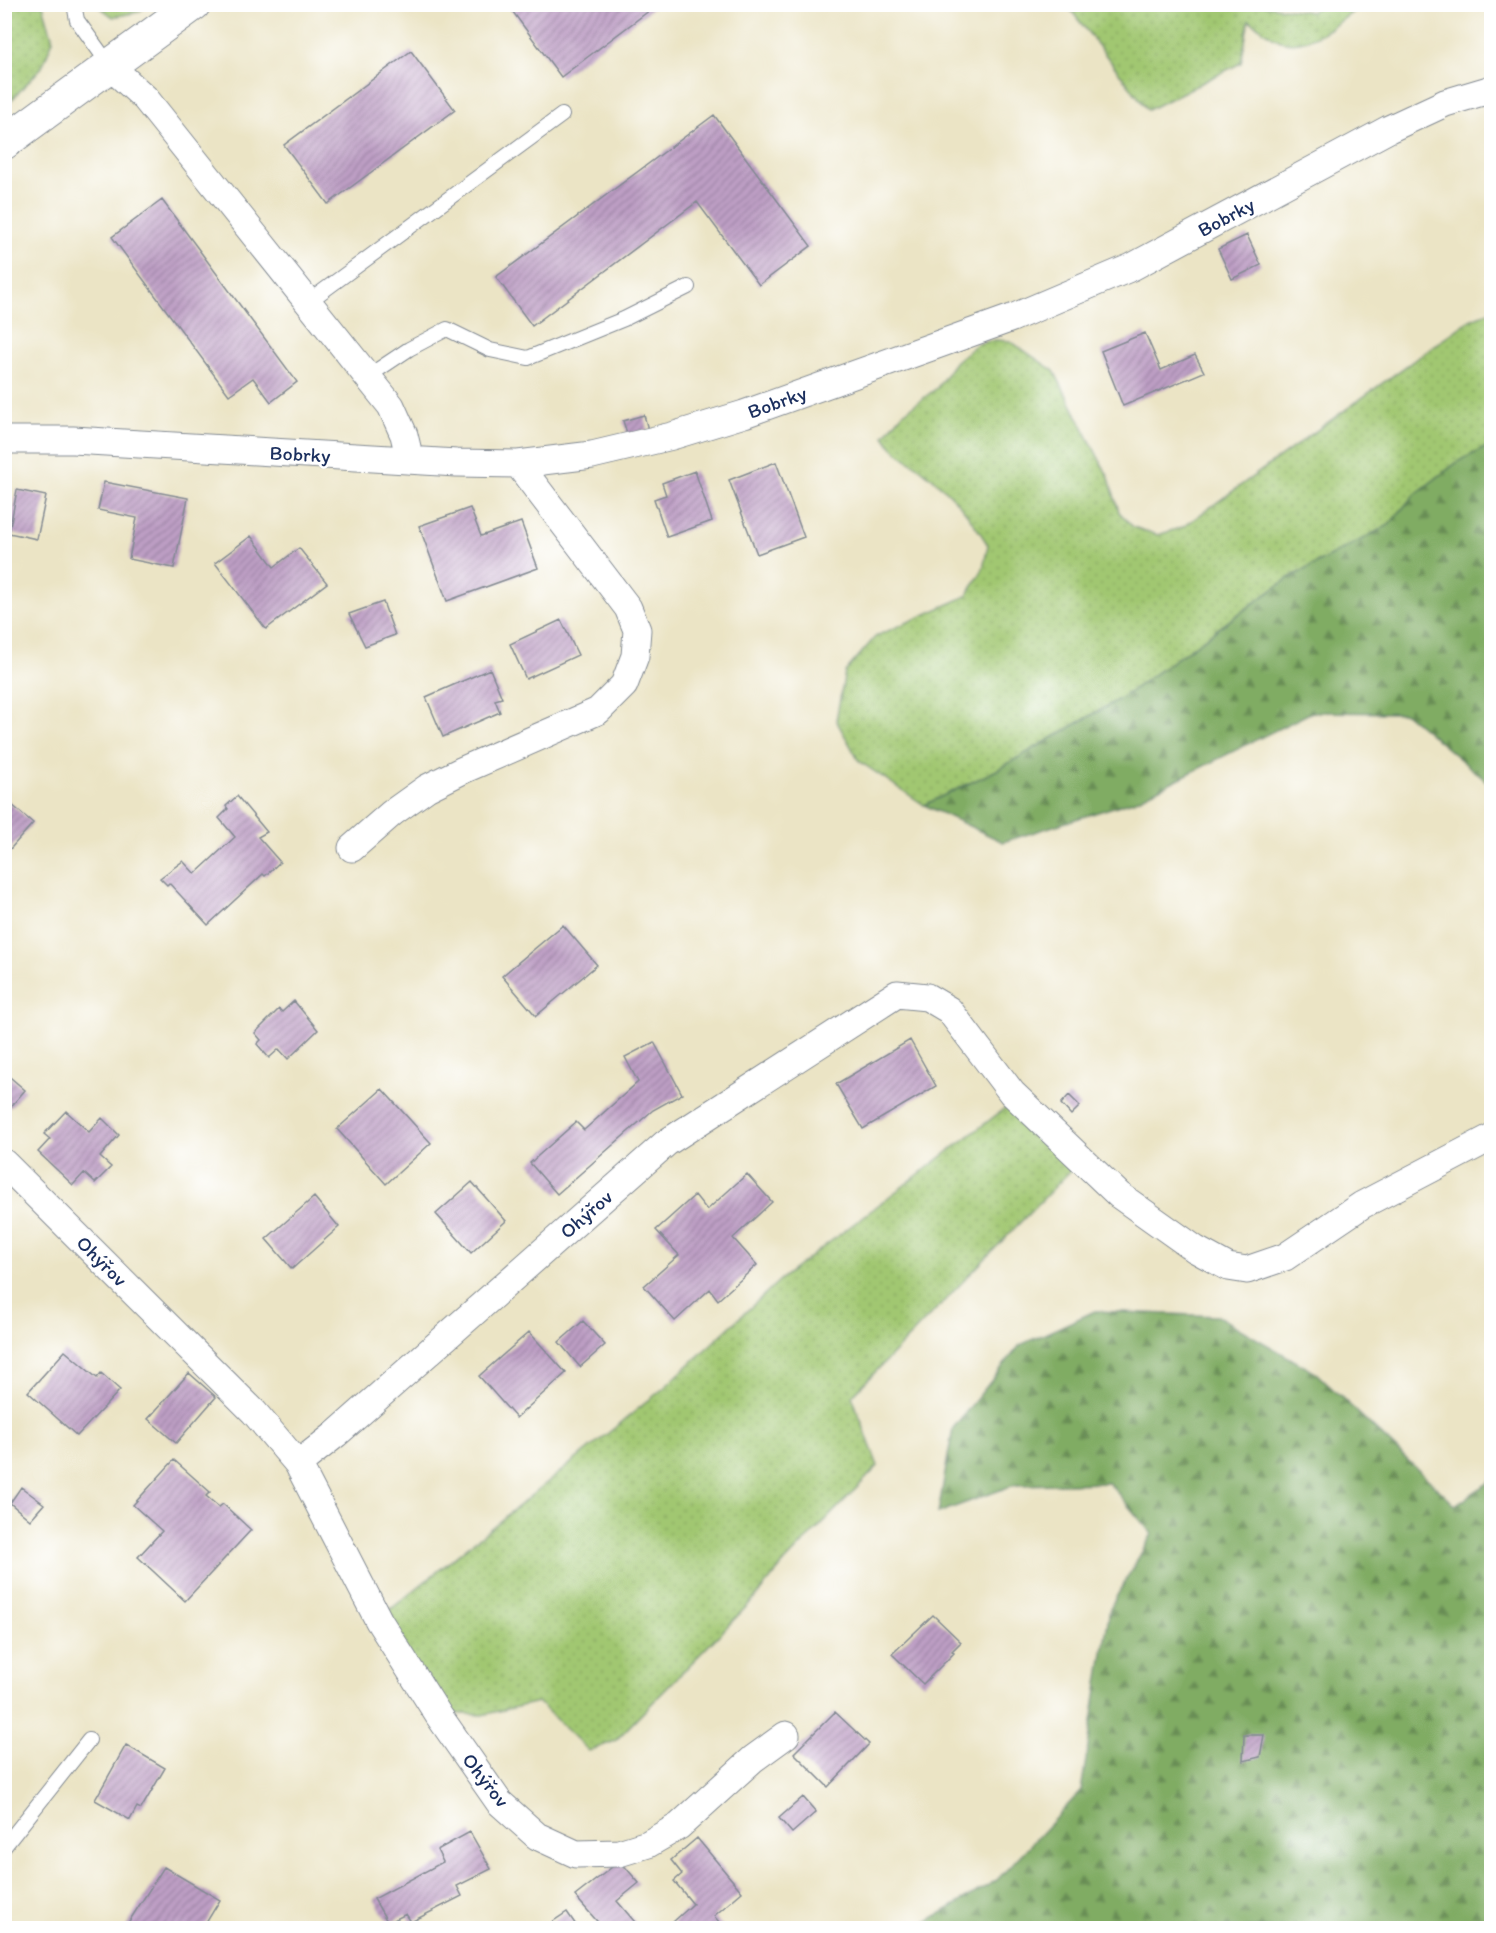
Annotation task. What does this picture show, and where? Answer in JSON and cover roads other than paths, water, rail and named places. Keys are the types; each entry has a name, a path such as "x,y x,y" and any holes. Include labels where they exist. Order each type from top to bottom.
{"street":[{"path":"4,143 195,4"},
{"path":"110,66 145,98 391,406 404,435 410,460"},
{"name":"Bobrky","path":"4,440 73,440 410,460 518,464 592,455 672,436 744,414 1012,318 1132,267 1389,129 1444,103 1491,89"},
{"path":"352,848 392,813 427,788 598,711 624,685 635,656 637,630 628,608 518,464"},
{"name":"Ohýřov","path":"298,1464 336,1434 666,1143 897,994 927,997 949,1010 1012,1093 1111,1188 1195,1249 1228,1267 1247,1270 1285,1257 1362,1205 1491,1137"},
{"name":"Ohýřov","path":"4,1163 254,1412 298,1464 379,1621 439,1716 499,1802 537,1836 576,1854 619,1852 648,1844 679,1826 753,1759 786,1735"}],"lane":[{"path":"74,4 77,20 110,66"},
{"path":"308,302 562,115"},
{"path":"367,376 447,329 490,350 528,358 624,319 688,287"},
{"path":"4,1847 89,1740"}]}
